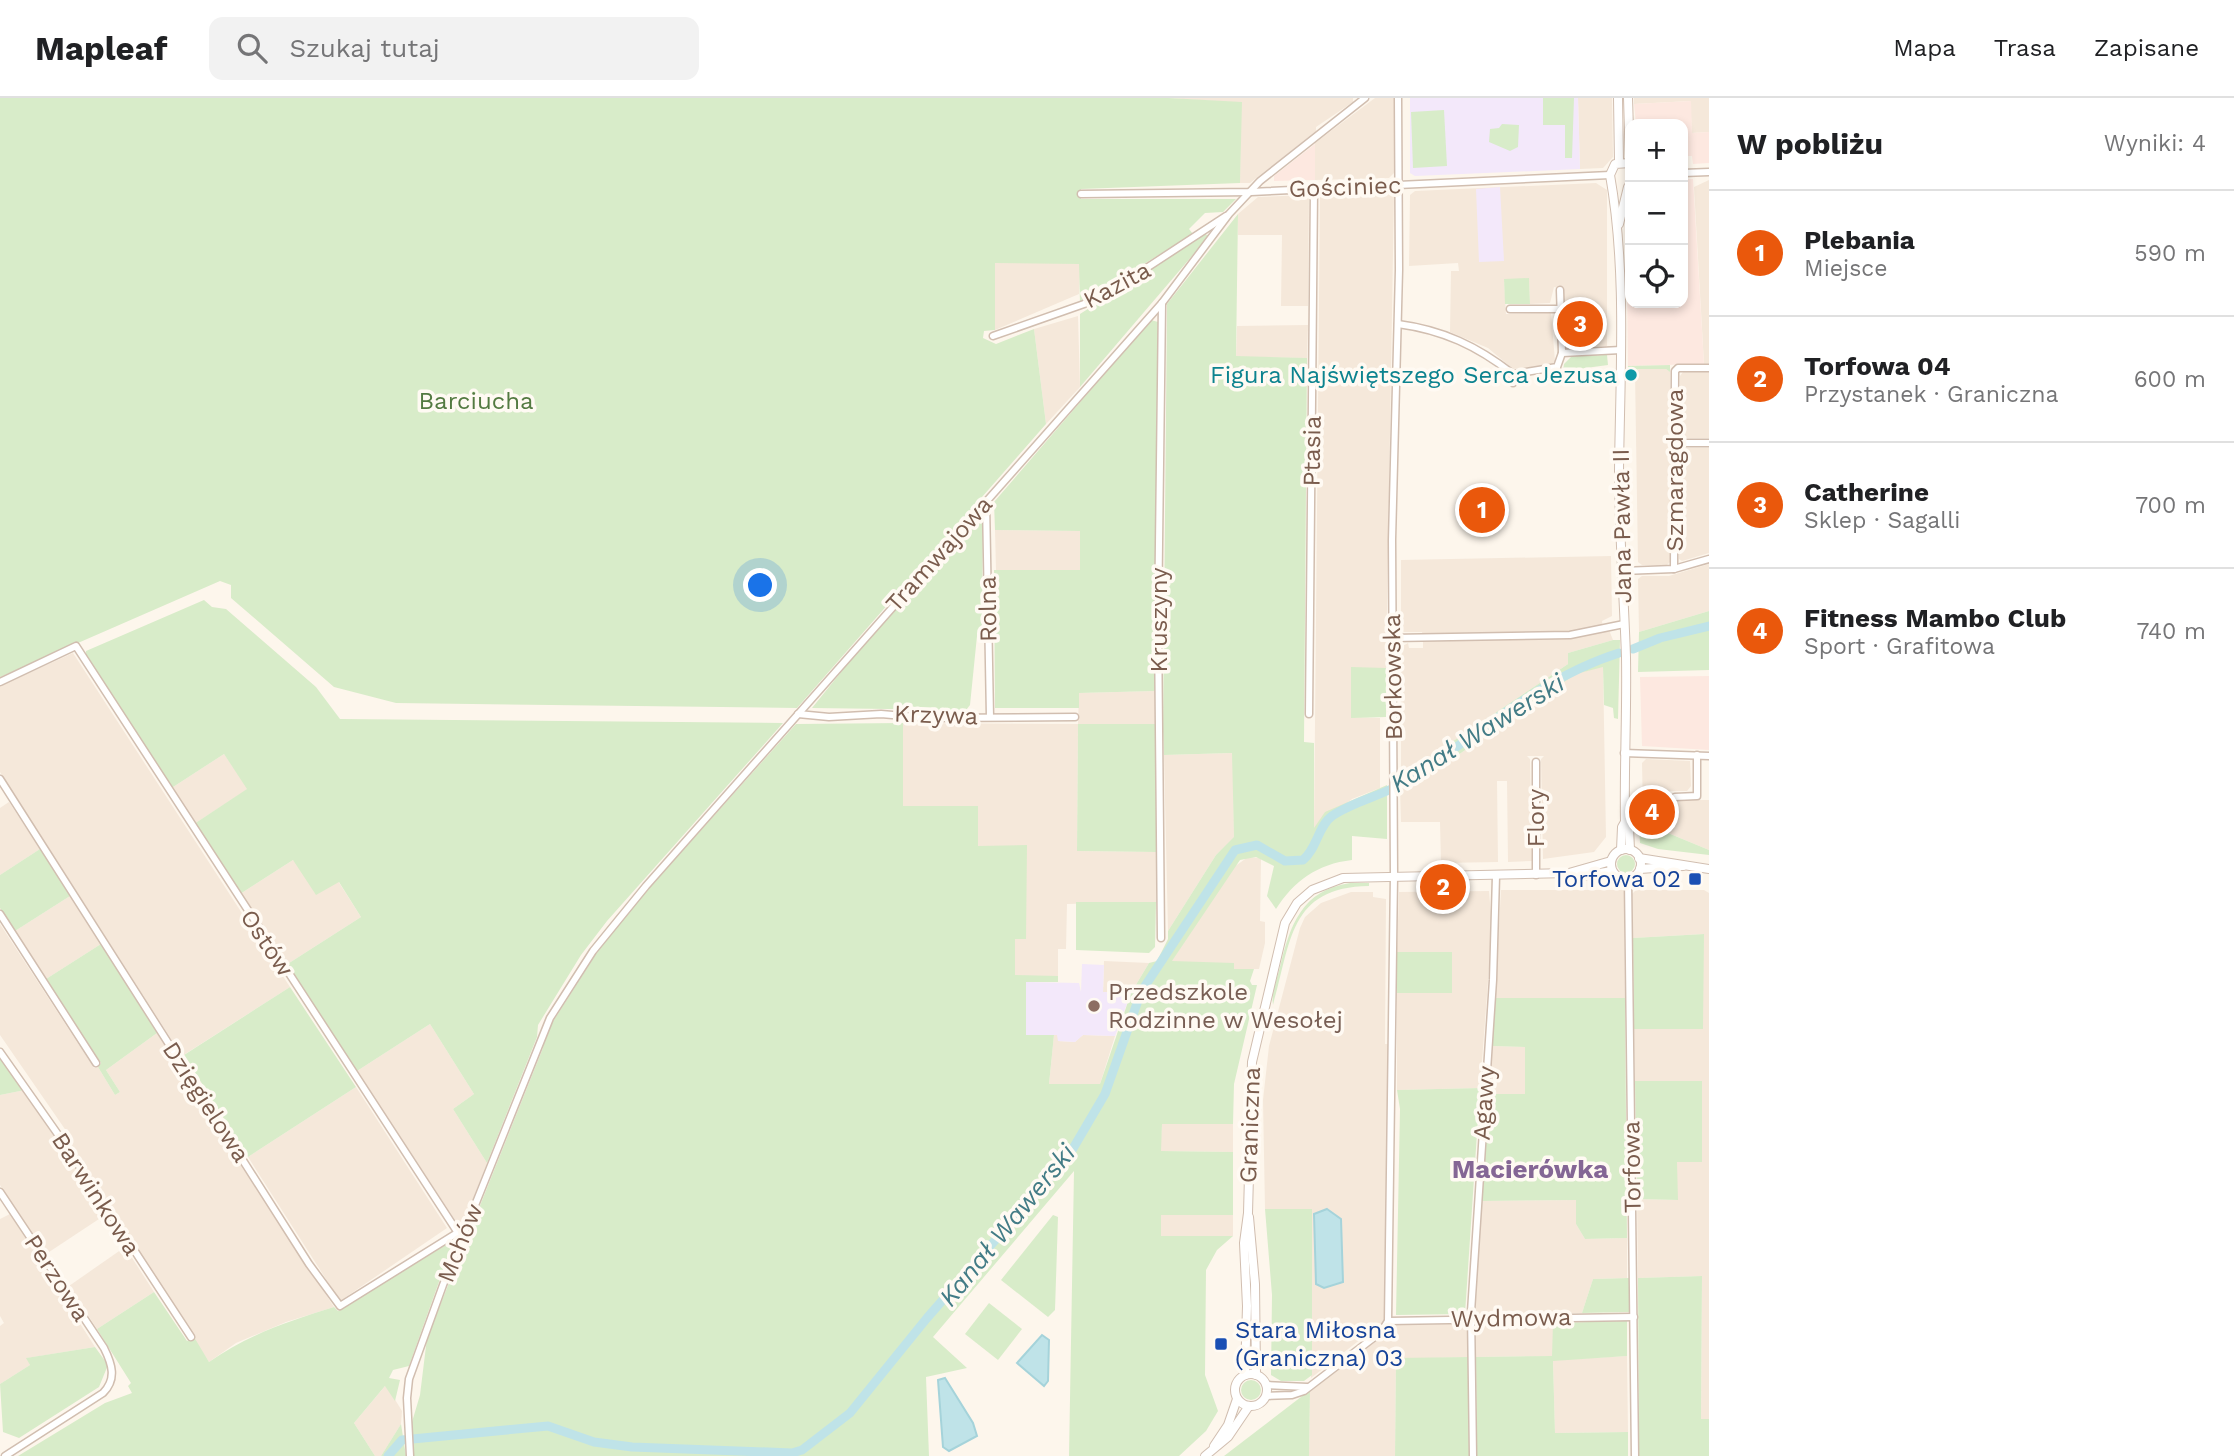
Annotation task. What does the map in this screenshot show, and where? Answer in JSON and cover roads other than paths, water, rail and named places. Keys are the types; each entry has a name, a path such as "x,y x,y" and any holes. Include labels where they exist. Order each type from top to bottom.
{"street":[{"name":"Tramwajowa","path":"541,1036 563,994 593,951 646,886 1162,303 1229,214 1251,191 1365,98"},
{"name":"Borkowska","path":"1388,1321 1394,875 1391,638 1400,185 1398,98"},
{"path":"1618,98 1619,162"},
{"path":"1628,98 1629,119"},
{"path":"1609,174 1613,166 1619,162 1625,163"},
{"path":"1688,173 1709,172"},
{"name":"Gościniec","path":"1081,194 1314,189 1609,174"},
{"name":"Jana Pawła II","path":"1609,174 1613,184 1618,230 1625,822 1629,827 1626,850"},
{"path":"1613,184 1625,186"},
{"name":"Ptasia","path":"1309,714 1314,189"},
{"name":"Jana Pawła II","path":"1618,230 1625,203"},
{"name":"Kazita","path":"993,336 1084,304 1119,286 1229,214"},
{"path":"1398,324 1423,327 1460,339 1488,354 1513,374 1550,370 1557,367 1562,353 1560,290"},
{"name":"Kruszyny","path":"1161,938 1158,624 1162,303"},
{"path":"1510,309 1560,309"},
{"path":"1562,353 1621,350"},
{"name":"Szmaragdowa","path":"1674,569 1675,371 1709,368"},
{"path":"1513,374 1513,383"},
{"path":"1675,443 1709,443"},
{"name":"Rolna","path":"986,502 990,717"},
{"path":"1622,571 1674,569 1709,559"},
{"path":"1391,638 1570,635 1624,624"},
{"name":"Ostów","path":"0,682 76,646 460,1236"},
{"name":"Krzywa","path":"798,714 1075,717"},
{"path":"1624,753 1709,756"},
{"path":"1675,797 1697,796 1697,755"},
{"name":"Flory","path":"1536,762 1536,875"},
{"name":"Dzięgielowa","path":"0,779 309,1264 340,1306 460,1236"},
{"path":"1686,865 1640,869 1628,879 1619,877 1612,871 1611,861 1626,850 1639,858 1686,865 1709,869"},
{"path":"1639,858 1640,869"},
{"name":"Graniczna","path":"1256,1374 1255,1279 1248,1213 1250,1073 1285,923 1304,896 1326,882 1343,877 1536,875 1569,873 1611,861"},
{"name":"Graniczna","path":"1569,873 1576,876 1612,871"},
{"name":"Agawy","path":"1473,1456 1471,1319 1493,980 1496,876"},
{"name":"Torfowa","path":"1628,879 1635,1456"},
{"path":"0,915 96,1063"},
{"name":"Mchów","path":"410,1456 410,1379 460,1236 541,1036"},
{"name":"Barwinkowa","path":"0,1052 64,1143 191,1337"},
{"name":"Perzowa","path":"0,1192 58,1284 104,1348 112,1366 111,1380 103,1392 5,1456"},
{"name":"Graniczna","path":"1245,1375 1247,1306 1244,1240 1248,1213"},
{"name":"Wydmowa","path":"1388,1321 1634,1317"},
{"path":"1266,1396 1295,1395 1381,1332 1388,1321"},
{"path":"1207,1455 1228,1424 1237,1399 1235,1385 1245,1375 1256,1374 1266,1385 1266,1396 1259,1404 1249,1406 1237,1399"},
{"path":"1266,1385 1309,1386"},
{"path":"1207,1455 1228,1437 1249,1406"}],"water":[{"path":"1327,1209 1341,1219 1343,1282 1324,1288 1316,1284 1314,1214"},
{"path":"1042,1335 1049,1340 1048,1381 1044,1386 1017,1363"},
{"path":"945,1378 973,1423 977,1436 949,1451 943,1447 938,1380"}],"waterway":[{"name":"Kanał Wawerski","path":"1633,649 1660,638 1709,626"},
{"name":"Kanał Wawerski","path":"388,1456 402,1440 548,1426 594,1442 632,1447 792,1453 802,1450 850,1413 927,1318 1068,1157 1105,1094 1141,992 1235,850 1257,845 1285,861 1303,860 1332,816 1405,782 1535,693 1590,664 1619,653"}],"place":[{"name":"Catherine","path":"1580,324"},
{"name":"Figura Najświętszego Serca Jezusa","path":"1631,375"},
{"name":"Plebania","path":"1482,510"},
{"name":"Fitness Mambo Club","path":"1652,812"},
{"name":"Torfowa 02","path":"1695,879"},
{"name":"Torfowa 04","path":"1443,887"},
{"name":"Przedszkole Rodzinne w Wesołej","path":"1094,1006"},
{"name":"Stara Miłosna (Graniczna) 03","path":"1221,1344"}],"district":[{"name":"Macierówka","path":"1530,1169"}],"park label":[{"name":"Barciucha","path":"476,401"}]}
